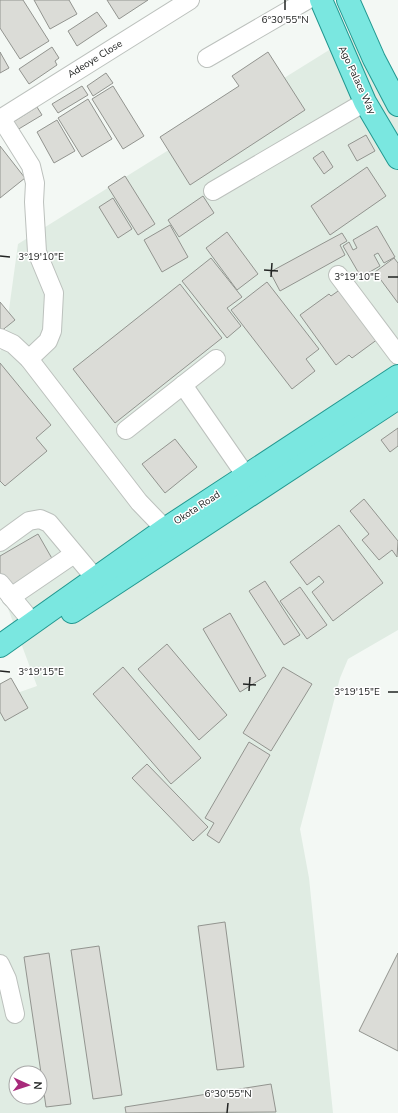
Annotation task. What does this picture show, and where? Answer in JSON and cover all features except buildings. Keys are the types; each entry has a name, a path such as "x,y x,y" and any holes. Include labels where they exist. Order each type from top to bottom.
{"main road":[{"name":"Ago Palace Way","path":"321,0 365,102 398,158"},
{"path":"348,0 398,105"},
{"name":"Okota Road","path":"0,646 165,529 398,376"},
{"name":"Okota Road","path":"0,658 398,398"}],"street":[{"name":"Adeoye Close","path":"1,119 190,0"},
{"path":"207,58 307,0"},
{"path":"213,191 365,102"},
{"path":"1,119 31,166 35,183 34,202 37,252 54,293 52,331 48,341 29,359"},
{"path":"338,275 398,355"},
{"path":"0,338 13,344 29,359 139,502 165,529"},
{"path":"126,430 216,359"},
{"path":"183,385 246,476"},
{"path":"0,542 29,521 40,519 49,523 95,578"},
{"path":"11,597 74,554"},
{"path":"0,583 33,623"},
{"path":"0,964 7,979 15,1014"}],"shaded area":[{"path":"358,32 398,96 398,630 348,659 340,678 300,829 309,878 333,1113 0,1113 0,699 37,686 0,587 0,351 4,346 18,244"}]}
